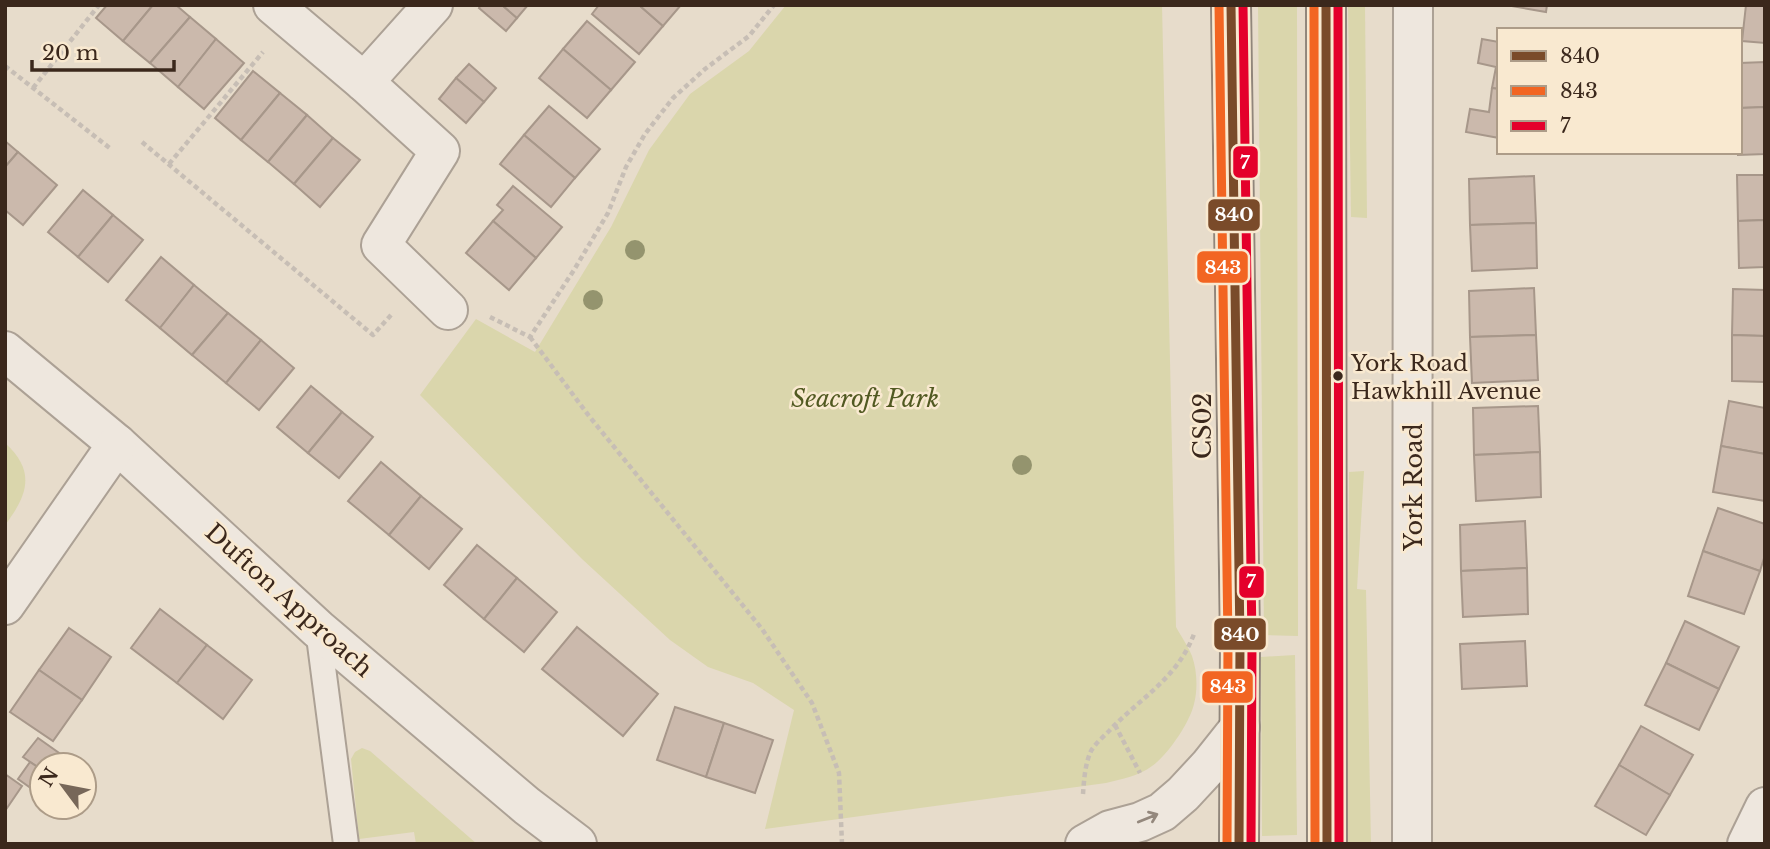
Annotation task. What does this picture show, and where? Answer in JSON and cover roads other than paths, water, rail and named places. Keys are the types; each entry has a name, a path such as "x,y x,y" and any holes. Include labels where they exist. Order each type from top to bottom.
{"highway":[{"path":"1231,5 1240,727 1239,844"},
{"path":"1325,5 1327,844"}],"street":[{"path":"364,82 433,5"},
{"name":"York Road","path":"1412,844 1413,5"},
{"path":"282,13 440,150 382,245 448,310"},
{"name":"Dufton Approach","path":"5,351 117,444 318,629 527,806 577,844"},
{"path":"5,605 117,444"},
{"path":"1086,844 1110,830 1162,812 1209,766 1240,727"},
{"path":"1746,844 1765,807"}],"lane":[{"path":"318,629 346,844"}],"place":[{"name":"York Road Hawkhill Avenue","path":"1338,376"}],"park label":[{"name":"Seacroft Park","path":"865,398"}]}
